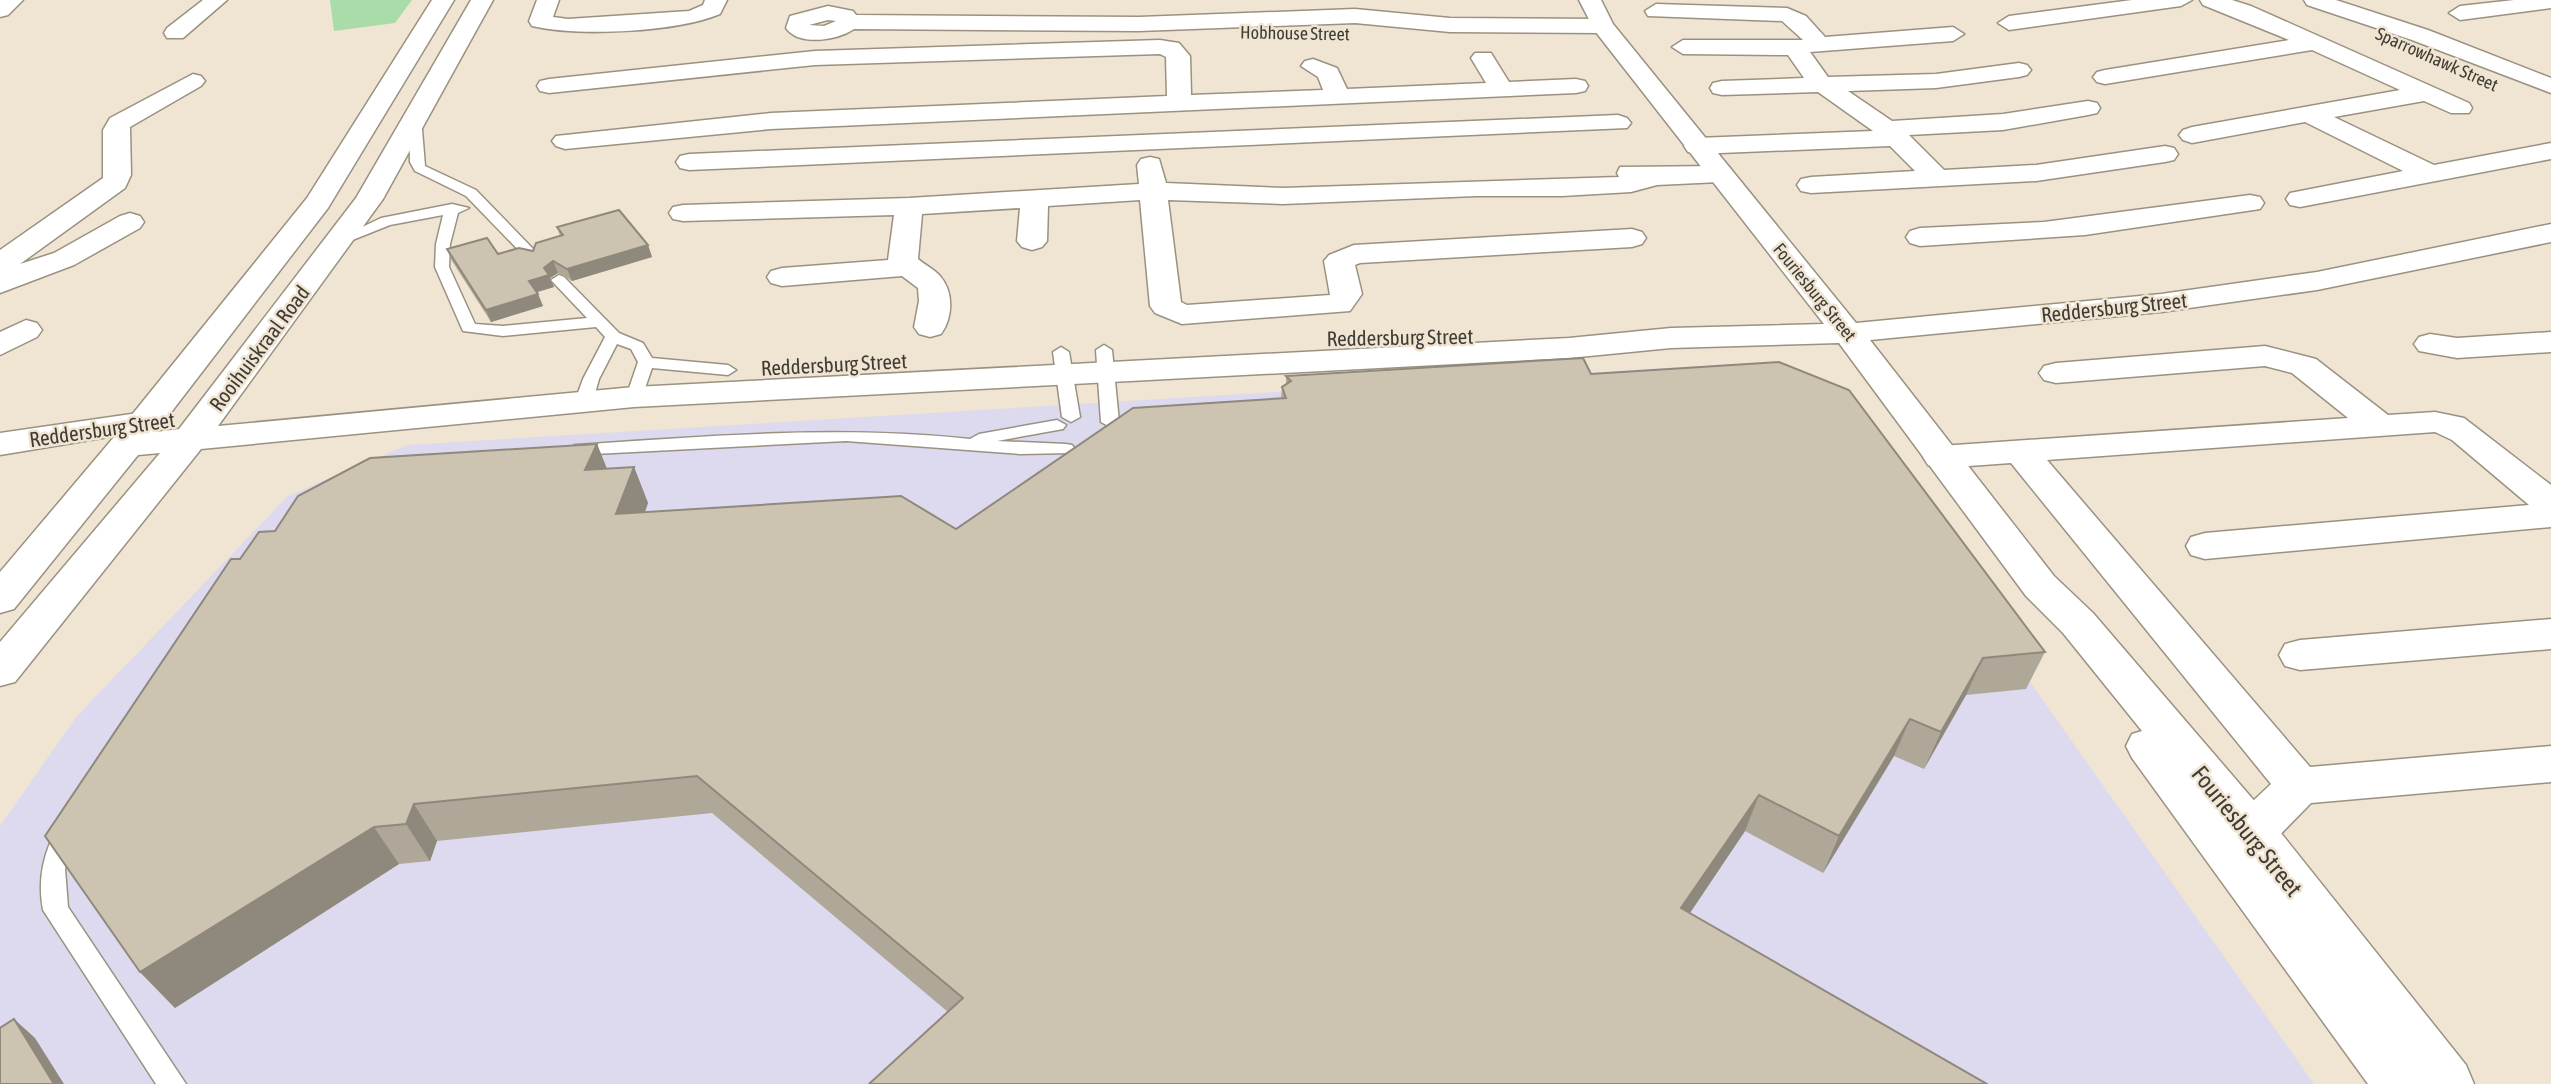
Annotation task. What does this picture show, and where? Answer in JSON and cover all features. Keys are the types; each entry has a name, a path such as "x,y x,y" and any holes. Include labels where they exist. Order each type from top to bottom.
{"street":[{"path":"0,10 12,0"},
{"path":"175,33 216,0"},
{"name":"Rooihuiskraal Road","path":"0,599 136,433 318,202 443,0"},
{"name":"Rooihuiskraal Road","path":"0,671 199,426 340,241 482,0"},
{"path":"548,0 540,22 568,26 693,17 712,9 716,0"},
{"name":"Fouriesburg Street","path":"1590,0 1603,26 1848,333 2040,586 2078,623 2252,832 2446,1084"},
{"path":"2008,23 2181,0"},
{"path":"2211,0 2243,11 2460,108"},
{"path":"2243,11 2319,2"},
{"name":"Sparrowhawk Street","path":"2319,2 2420,35 2540,82"},
{"name":"Sparrowhawk Street","path":"2319,2 2391,42 2491,84 2551,105"},
{"path":"2460,13 2551,2"},
{"name":"Hobhouse Street","path":"824,7 840,14 849,22 1139,24 1263,34 1354,25 1603,26"},
{"path":"1656,11 1787,15 1798,20 1819,44"},
{"path":"937,54 953,23"},
{"path":"1683,47 1795,48 1952,34"},
{"path":"2105,77 2314,43"},
{"path":"550,86 792,60 1171,48 1178,56 1179,103"},
{"path":"1795,48 1819,82 1893,133 1938,179"},
{"path":"1483,58 1502,89"},
{"path":"1313,65 1329,73 1337,96"},
{"path":"1401,67 1412,93"},
{"path":"1722,88 1819,82 1943,80 2020,70"},
{"path":"130,222 64,259 4,281 4,267 9,257 115,181 118,175 116,130 119,123 193,81"},
{"path":"2491,84 2540,82"},
{"path":"565,141 771,121 1576,86"},
{"path":"2192,135 2426,93"},
{"path":"1698,146 1893,133 2003,122 2088,108"},
{"path":"2308,114 2430,174"},
{"path":"683,213 909,206 1154,191 1283,196 1394,162 1618,123"},
{"path":"1147,143 1166,306 1182,315 1339,304 1347,294 1339,261 1354,254 1511,206 1585,180 1640,183 1655,177 1720,174"},
{"path":"689,162 1147,143 1394,162 1511,206 1632,238"},
{"path":"2300,200 2551,150"},
{"path":"1811,185 2067,170 2165,154"},
{"path":"796,209 823,156"},
{"path":"1980,176 2040,232"},
{"path":"1032,242 1034,198"},
{"path":"1920,237 2040,232 2250,203"},
{"path":"909,206 903,259 907,267 933,286 935,294 930,327"},
{"name":"Reddersburg Street","path":"641,378 1569,348 1671,338 1848,333 2224,295 2317,281 2551,233"},
{"path":"782,277 907,267"},
{"path":"2430,344 2457,348 2551,342"},
{"path":"2056,373 2265,356 2304,366 2379,425"},
{"name":"Reddersburg Street","path":"0,444 587,390 641,378 728,370 1063,363"},
{"path":"1941,457 2435,422 2452,425 2551,504"},
{"name":"Reddersburg Street","path":"0,458 136,433"},
{"path":"2021,452 2299,786"},
{"path":"2205,546 2551,515"},
{"name":"Fouriesburg Street","path":"2040,586 2046,603 2059,623 2197,815 2401,1084"},
{"path":"2300,655 2551,634"},
{"path":"2252,832 2299,786 2551,764"}],"lane":[{"path":"415,117 416,162 420,168 462,186 533,257"},
{"path":"340,241 386,220 452,208 484,208"},
{"path":"452,208 443,244 442,267 469,328 503,331 600,322"},
{"path":"559,280 613,336 637,346 641,378"},
{"path":"587,390 613,336"},
{"path":"1105,361 1116,425"},
{"path":"957,443 1064,421 1063,363"},
{"path":"551,451 841,436 1066,449"},
{"path":"73,818 57,851 50,883 56,910 172,1084"}],"shaded area":[{"path":"1733,364 1823,389 2314,1084 0,1084 0,826 77,716 288,496 407,445"}],"green space":[{"path":"330,0 412,0 395,23 334,31"}],"building":[{"path":"619,210 648,245 567,269 553,261 544,268 549,275 529,281 538,294 486,310 447,249 487,238 498,254 519,248 533,251 536,243 563,235 557,227"},
{"path":"1583,358 1591,374 1779,362 1849,390 2045,652 1983,658 1941,732 1910,719 1839,836 1759,795 1681,908 1987,1084 869,1084 963,998 697,776 414,804 406,824 374,827 140,972 45,836 231,559 240,559 259,532 275,531 298,496 370,458 597,444 585,470 634,467 616,514 901,496 956,529 1133,408 1286,398 1282,387 1291,381 1286,376"},
{"path":"14,1019 54,1084 0,1084 0,1028"}]}
